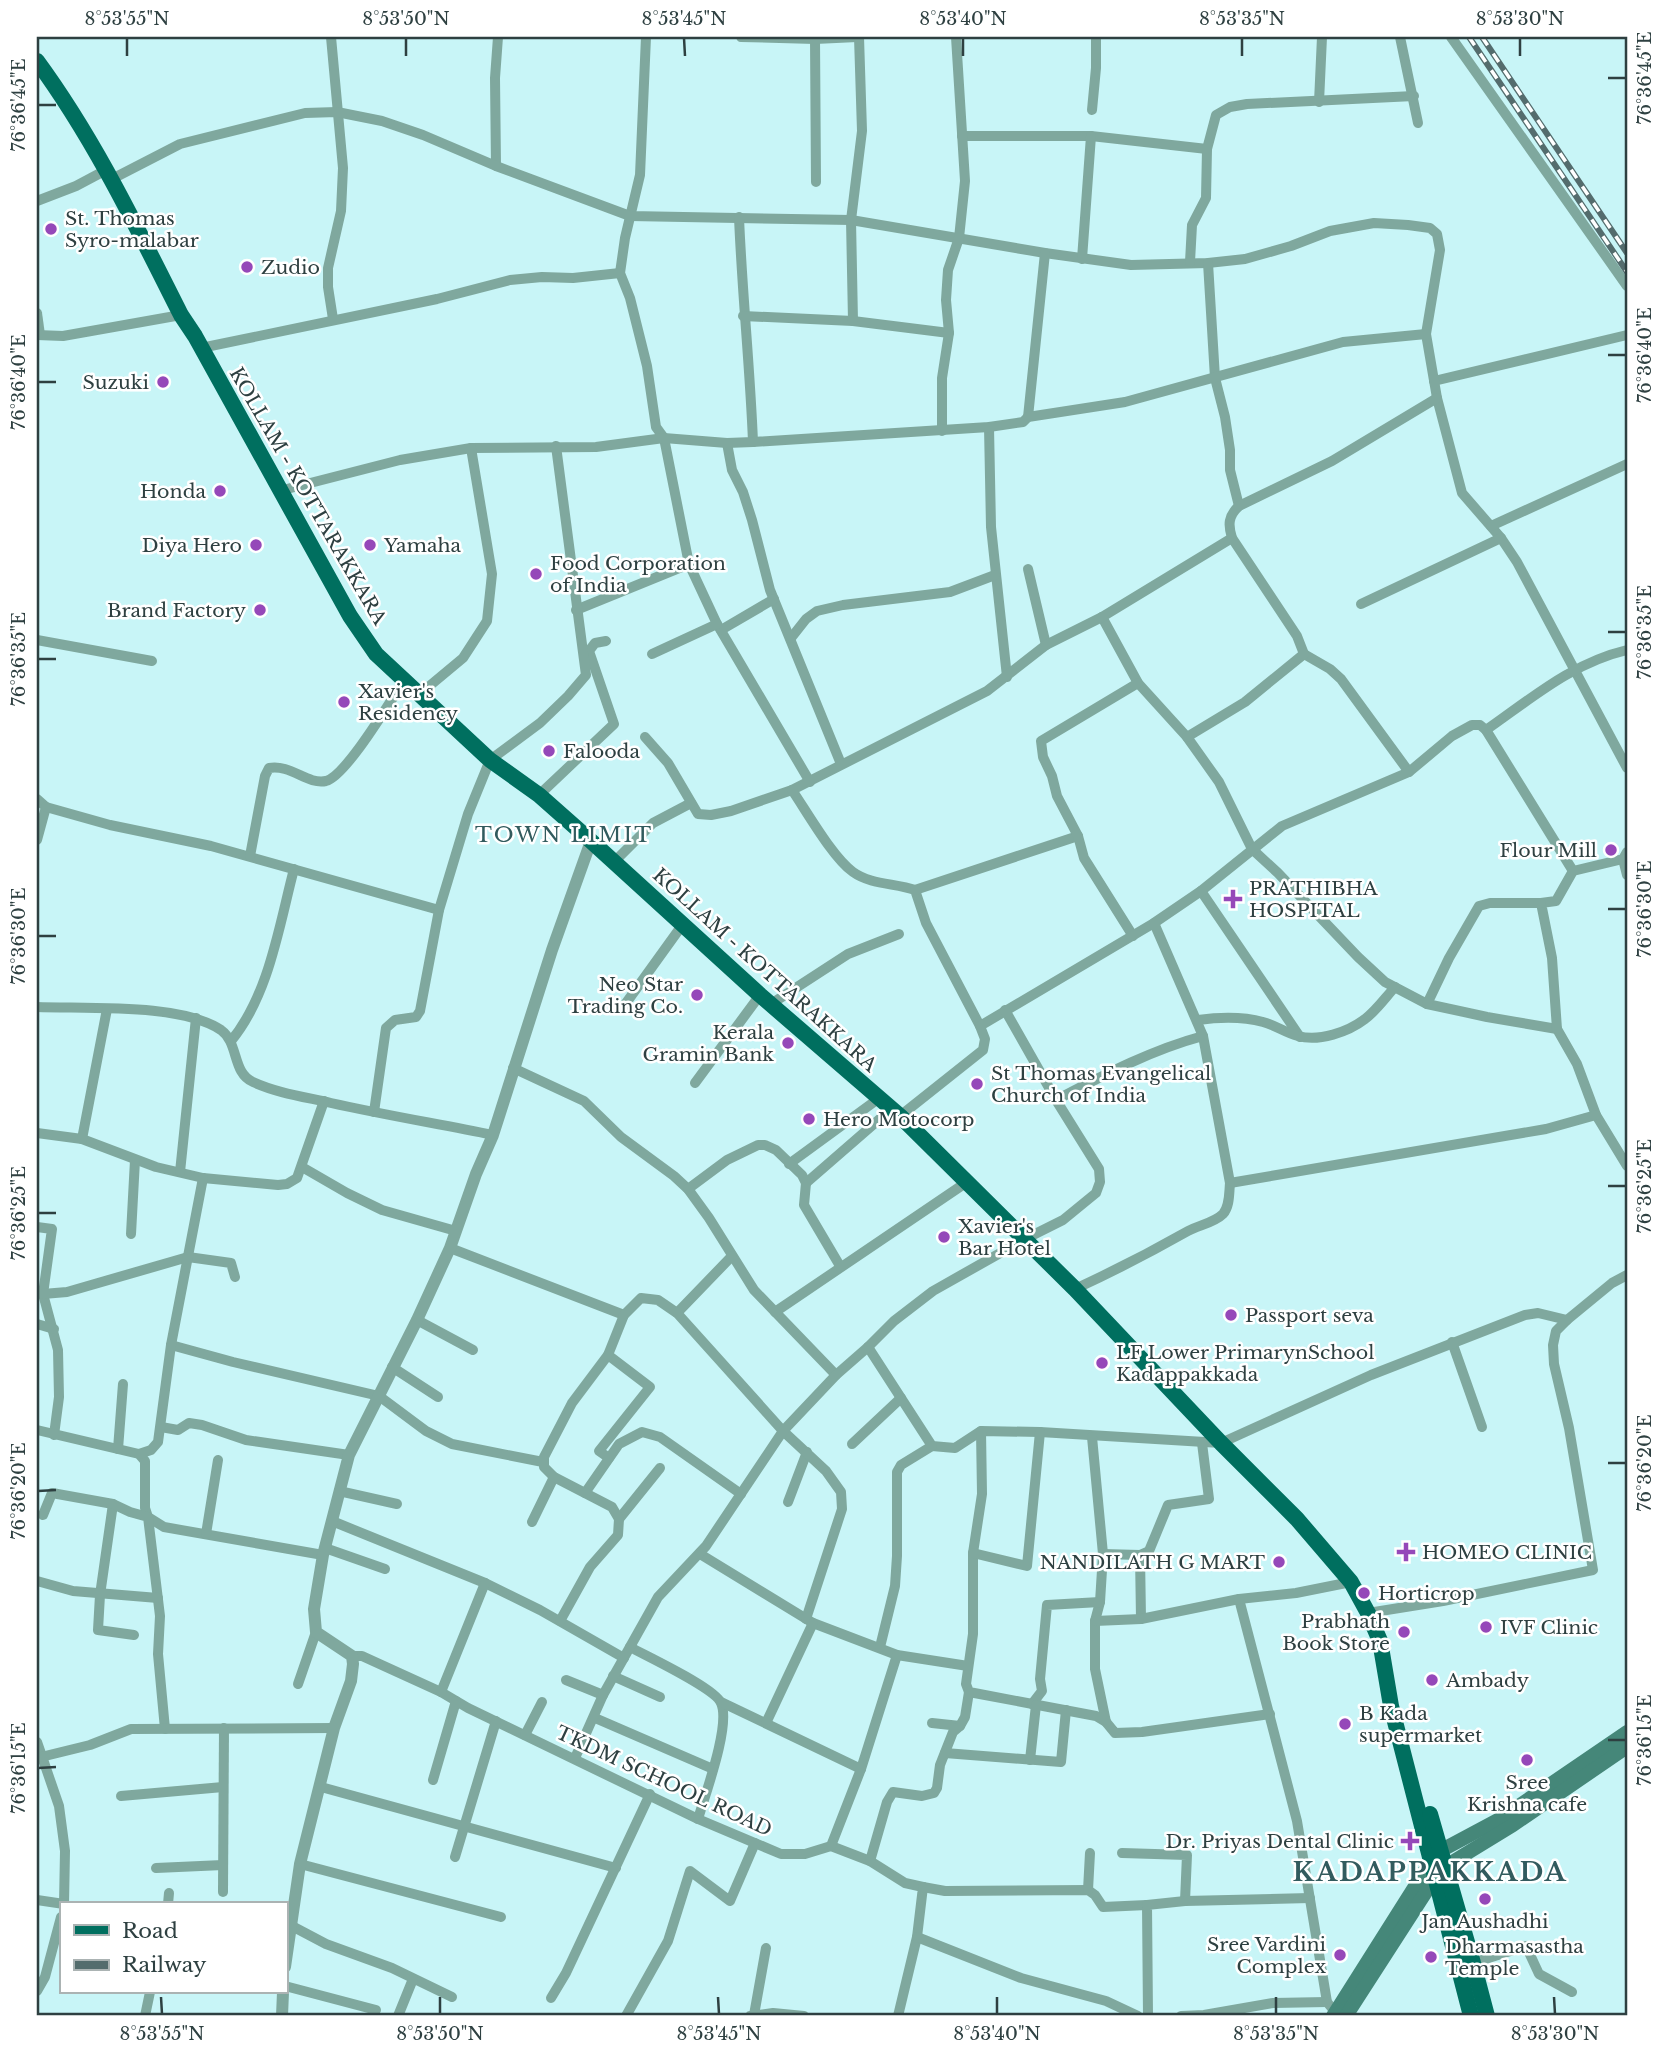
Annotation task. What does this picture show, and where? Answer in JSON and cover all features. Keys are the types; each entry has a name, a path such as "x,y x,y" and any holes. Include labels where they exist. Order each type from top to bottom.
{"main road":[{"name":"KOLLAM - KOTTARAKKARA","path":"37,61 81,124 110,174 181,315 279,491 362,635 376,654 490,760 539,796 592,841 890,1109 967,1182 1076,1289 1221,1444 1297,1519 1351,1582 1380,1641 1387,1679 1404,1722 1438,1864"},
{"path":"1335,2012 1438,1864 1627,1732"},
{"path":"1438,1864 1513,1825 1627,1747"},
{"path":"1438,1864 1473,1963 1487,2016"},
{"path":"1438,1864 1471,2016"}],"street":[{"path":"331,37 342,147 343,188 339,223 328,268 333,319"},
{"path":"496,166 495,78 498,37"},
{"path":"646,37 640,174 620,273 647,366 656,427 664,438 689,564 719,627 810,782"},
{"path":"741,37 858,37 862,131 851,220 853,321"},
{"path":"942,431 942,378 950,333 946,300 948,270 959,238 965,181 956,37"},
{"path":"1092,110 1097,68 1096,37"},
{"path":"1319,102 1322,37"},
{"path":"1400,37 1418,123"},
{"path":"1451,37 1627,286"},
{"path":"815,39 816,182"},
{"path":"1190,262 1192,225 1206,198 1207,149 1216,115 1230,107 1413,96"},
{"path":"37,201 180,144 305,113 337,112 382,121 423,135 496,166 630,216 851,220 1131,265 1208,263 1260,255 1330,231 1374,223 1430,228 1437,234 1440,250 1426,334 1437,398 1462,492 1492,526 1517,562 1627,768"},
{"path":"962,136 1091,136 1207,149"},
{"path":"1082,259 1091,136"},
{"path":"739,217 743,316 750,377 753,442"},
{"path":"279,491 400,460 471,448 596,447 664,438 727,443 753,442 942,431 1023,422 1028,416 1045,253"},
{"path":"1208,263 1215,378 1225,417 1230,470 1239,506"},
{"path":"201,348 437,299 510,280 620,273"},
{"path":"37,313 38,335 63,336 181,315"},
{"path":"743,316 853,321 950,333"},
{"path":"1028,416 1125,402 1343,342 1426,334"},
{"path":"1434,381 1627,335"},
{"path":"1409,772 1341,678 1304,654 1297,636 1232,538 1228,525 1232,512 1239,506 1332,461 1437,398"},
{"path":"989,427 990,527 1007,677"},
{"path":"727,443 732,470 743,492 774,599 841,764"},
{"path":"374,1112 386,1028 395,1020 416,1017 421,1011 439,909 468,814 490,760 540,723 586,675 556,446"},
{"path":"421,693 463,658 486,621 492,574 471,448"},
{"path":"1492,526 1627,464"},
{"path":"645,737 668,763 698,814 711,816 792,790 987,691 1046,645 1102,617 1232,538"},
{"path":"1361,604 1501,538"},
{"path":"576,610 689,564"},
{"path":"1028,569 1046,645"},
{"path":"791,638 806,619 817,611 843,605 950,592 995,575"},
{"path":"652,654 719,627 774,599"},
{"path":"1102,617 1138,683 1187,737 1220,782 1252,849 1306,901 1357,957 1385,982 1427,1004 1557,1029"},
{"path":"37,640 152,661"},
{"path":"539,796 614,724 589,651 595,643 606,641"},
{"path":"1486,730 1574,669 1627,650"},
{"path":"1187,737 1245,702 1287,671 1304,654"},
{"path":"250,856 265,776 269,768 289,769 317,781 327,781 344,769 405,679"},
{"path":"1133,936 1084,858 1078,836 1043,757 1041,741 1138,683"},
{"path":"980,1026 1154,923 1201,891 1282,826 1409,772 1452,736 1472,724 1480,725 1486,730 1573,871"},
{"path":"792,790 840,859 854,873 879,883 915,890 1078,836"},
{"path":"37,799 46,807 110,825 250,856 439,909"},
{"path":"614,862 653,823 691,803"},
{"path":"37,840 46,807"},
{"path":"298,1684 316,1632 314,1609 324,1552 349,1455 417,1321 450,1248 475,1174 494,1135 513,1068 592,841"},
{"path":"1427,1004 1455,946 1479,906 1490,903 1556,901 1573,871 1625,855 1627,875"},
{"path":"231,1041 243,1027 255,1003 294,869"},
{"path":"789,1164 890,1109 983,1050 985,1039 980,1026 926,923 915,890"},
{"path":"1201,891 1300,1037"},
{"path":"1541,903 1552,958 1557,1029 1577,1064 1596,1115 1627,1166"},
{"path":"1076,1289 1219,1217 1228,1204 1230,1183 1203,1036 1154,923"},
{"path":"621,1010 683,924"},
{"path":"695,1083 766,999 848,954 899,934"},
{"path":"1198,1020 1224,1017 1249,1019 1265,1022 1300,1037 1335,1034 1367,1017 1395,987"},
{"path":"37,1007 107,1009 196,1018 222,1031 231,1041 243,1076 252,1082 289,1094 494,1135"},
{"path":"82,1139 107,1009"},
{"path":"575,1758 603,1695 658,1597 700,1554 783,1431 836,1375 894,1321 933,1291 1063,1220 1096,1193 1100,1182 1100,1168 1056,1100 1005,1010"},
{"path":"180,1172 196,1018"},
{"path":"1056,1100 1141,1057 1203,1036"},
{"path":"513,1068 584,1101 621,1137 688,1189 754,1290 836,1375"},
{"path":"37,1133 82,1139 135,1160 203,1178 278,1185 297,1178 324,1101"},
{"path":"840,1266 804,1205 806,1183 890,1109"},
{"path":"1230,1183 1546,1129 1596,1115"},
{"path":"688,1189 727,1160 758,1145 776,1150 806,1183"},
{"path":"131,1234 135,1160"},
{"path":"302,1167 382,1210 456,1231"},
{"path":"37,1430 139,1454 151,1450 158,1443 171,1345 203,1178"},
{"path":"775,1312 967,1182"},
{"path":"37,1227 52,1229 43,1294 48,1317 54,1329 59,1372 54,1435"},
{"path":"450,1248 624,1315"},
{"path":"677,1313 732,1256"},
{"path":"43,1294 67,1292 188,1257 231,1263 235,1277"},
{"path":"1368,1614 1593,1570 1569,1428 1554,1364 1553,1345 1556,1331 1567,1320 1612,1283 1627,1275"},
{"path":"543,1462 572,1403 608,1355 624,1315 640,1298 658,1300 677,1313 783,1431 836,1483 843,1499 842,1509 809,1621 766,1723"},
{"path":"880,1647 895,1586 897,1472 901,1465 932,1446 956,1448 981,1431 1221,1444 1371,1375 1525,1315 1538,1313 1567,1320"},
{"path":"417,1321 473,1350"},
{"path":"37,1324 54,1329"},
{"path":"1452,1342 1482,1427"},
{"path":"171,1345 379,1396 426,1431 452,1444 543,1462"},
{"path":"869,1347 932,1446"},
{"path":"608,1355 650,1387 599,1451 609,1458"},
{"path":"392,1367 438,1397"},
{"path":"118,1449 123,1384"},
{"path":"852,1444 901,1398"},
{"path":"161,1427 178,1430 189,1423 246,1440 349,1455"},
{"path":"870,1861 887,1802 893,1792 928,1796 934,1793 953,1732 965,1717 969,1692 966,1684 973,1634 973,1553 982,1494 981,1431"},
{"path":"585,1493 619,1444 642,1432 649,1432 741,1494"},
{"path":"973,1553 1027,1566 1040,1433"},
{"path":"1091,1437 1103,1554 1100,1602 1095,1621 1095,1669 1105,1722"},
{"path":"1103,1554 1140,1555 1149,1551 1168,1505 1209,1499 1202,1443"},
{"path":"788,1502 807,1452"},
{"path":"139,1454 145,1461 145,1508 160,1616 158,1654 165,1729"},
{"path":"206,1534 218,1460"},
{"path":"543,1462 554,1477 611,1507 619,1519 620,1529 615,1539 590,1567 559,1621"},
{"path":"619,1519 660,1468"},
{"path":"532,1522 554,1477"},
{"path":"339,1491 397,1504"},
{"path":"43,1515 52,1493 113,1504 148,1517 164,1527 324,1552 385,1569"},
{"path":"113,1504 100,1595 98,1630 134,1635"},
{"path":"332,1521 485,1583 624,1658"},
{"path":"700,1554 809,1621 897,1655 968,1665"},
{"path":"1140,1555 1141,1619"},
{"path":"37,1581 100,1595 158,1598"},
{"path":"1095,1621 1141,1619 1239,1599 1296,1593 1351,1582"},
{"path":"441,1692 485,1583"},
{"path":"1181,2016 1204,2015 1273,2003 1335,2012 1310,1898 1297,1821 1239,1599"},
{"path":"1030,1760 1034,1704 1042,1691 1040,1679 1047,1605 1100,1602"},
{"path":"287,1950 300,1864 334,1728 351,1681 354,1664 352,1656 316,1632"},
{"path":"630,1647 708,1689 721,1702 861,1769"},
{"path":"897,1655 861,1769 831,1846 870,1861 905,1883 945,1891 1088,1890 1103,1907 1185,1901 1310,1898"},
{"name":"TKDM SCHOOL ROAD","path":"352,1656 362,1656 441,1692 698,1819 781,1854 804,1854 831,1846"},
{"path":"613,1676 660,1697"},
{"path":"566,1680 603,1695"},
{"path":"969,1692 1096,1716 1115,1733 1142,1732 1270,1714"},
{"path":"433,1780 456,1701"},
{"path":"525,1735 542,1702"},
{"path":"698,1819 724,1721 721,1702"},
{"path":"945,1752 1061,1762 1066,1710"},
{"path":"595,1718 713,1769"},
{"path":"455,1857 496,1721"},
{"path":"932,1723 960,1726"},
{"path":"223,1892 224,1728"},
{"path":"41,1757 90,1745 131,1729 334,1728"},
{"path":"37,1742 59,1805 65,1851 64,1902"},
{"path":"121,1796 223,1787"},
{"path":"321,1787 616,1868"},
{"path":"551,1998 566,1973 650,1794"},
{"path":"626,2016 668,1941 690,1871 730,1901 755,1843"},
{"path":"1088,1890 1090,1853"},
{"path":"1122,1853 1187,1855 1185,1901"},
{"path":"300,1864 501,1917"},
{"path":"156,1868 223,1865"},
{"path":"898,2016 918,1937 923,1887"},
{"path":"37,1900 60,1903"},
{"path":"1147,1905 1148,2016"},
{"path":"37,1991 60,1920"},
{"path":"290,1925 326,1944 392,1968 452,1997"},
{"path":"918,1937 1021,1978 1106,2001 1138,2016"},
{"path":"1473,1963 1526,1946 1539,1974 1572,1992"},
{"path":"766,1948 752,2015 804,2016"},
{"path":"398,2016 413,1979"},
{"path":"287,1987 376,2010"},
{"path":"145,2016 150,1994"},
{"path":"282,2016 283,1994"}],"railway":[{"path":"1469,37 1627,272"},
{"path":"1482,37 1627,253"}],"place":[{"name":"St. Thomas Syro-malabar","path":"51,229"},
{"name":"Zudio","path":"247,267"},
{"name":"Suzuki","path":"163,382"},
{"name":"Honda","path":"220,491"},
{"name":"Diya Hero","path":"256,545"},
{"name":"Yamaha","path":"370,545"},
{"name":"Food Corporation of India","path":"536,574"},
{"name":"Brand Factory","path":"260,610"},
{"name":"Xavier's Residency","path":"344,702"},
{"name":"Falooda","path":"549,751"},
{"name":"Flour Mill","path":"1611,850"},
{"name":"PRATHIBHA HOSPITAL","path":"1233,899"},
{"name":"Neo Star Trading Co.","path":"697,995"},
{"name":"Kerala Gramin Bank","path":"788,1043"},
{"name":"St Thomas Evangelical Church of India","path":"977,1084"},
{"name":"Hero Motocorp","path":"809,1119"},
{"name":"Xavier's Bar Hotel","path":"944,1237"},
{"name":"Passport seva","path":"1231,1315"},
{"name":"LF Lower PrimarynSchool Kadappakkada","path":"1102,1363"},
{"name":"HOMEO CLINIC","path":"1406,1552"},
{"name":"NANDILATH G MART","path":"1279,1562"},
{"name":"Horticrop","path":"1364,1593"},
{"name":"IVF Clinic","path":"1486,1627"},
{"name":"Prabhath Book Store","path":"1404,1632"},
{"name":"Ambady","path":"1432,1680"},
{"name":"B Kada supermarket","path":"1345,1724"},
{"name":"Sree Krishna cafe","path":"1527,1760"},
{"name":"Dr. Priyas Dental Clinic","path":"1410,1841"},
{"name":"Jan Aushadhi","path":"1485,1899"},
{"name":"Sree Vardini Complex","path":"1340,1955"},
{"name":"Dharmasastha Temple","path":"1431,1957"}],"district":[{"name":"TOWN LIMIT","path":"564,835"},
{"name":"KADAPPAKKADA","path":"1430,1872"}]}
